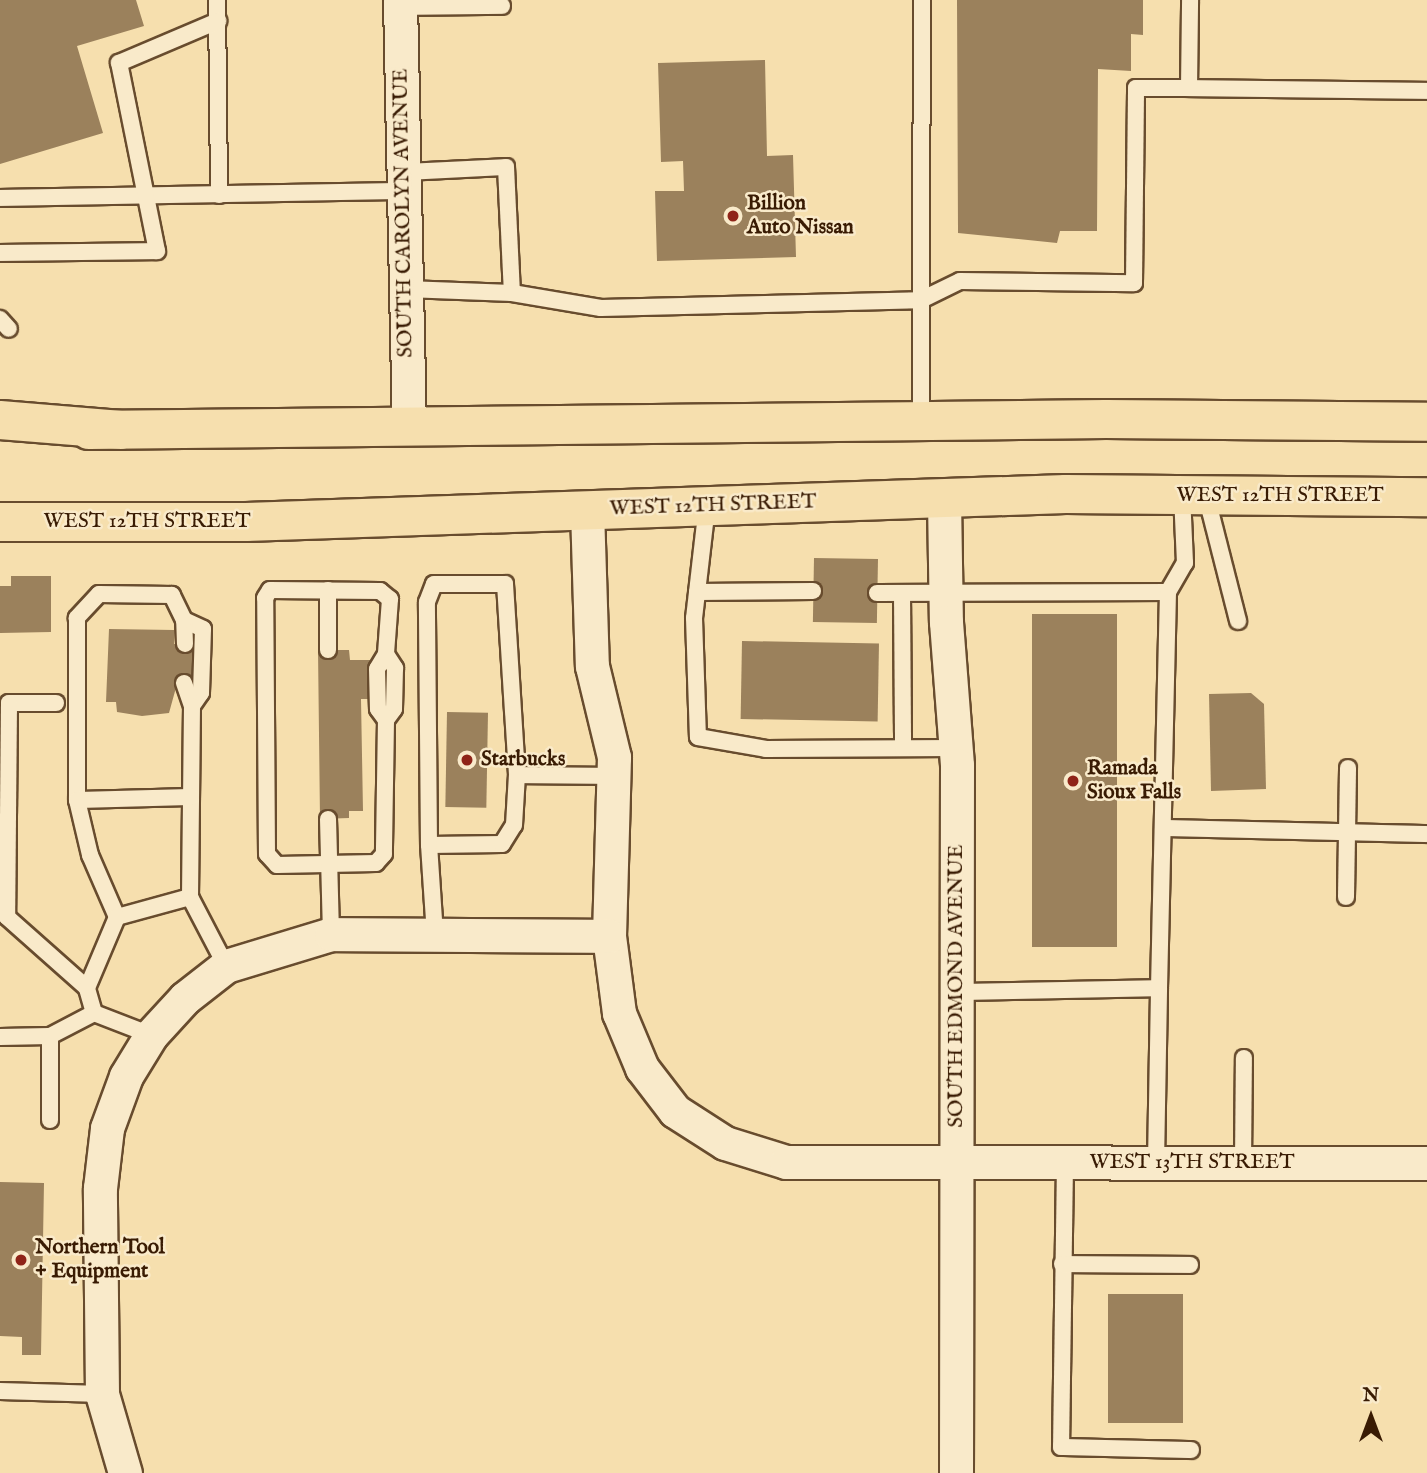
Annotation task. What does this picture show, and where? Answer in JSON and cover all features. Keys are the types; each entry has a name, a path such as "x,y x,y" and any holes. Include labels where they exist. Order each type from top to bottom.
{"main road":[{"path":"0,430 1106,419 1427,422"},
{"path":"0,420 121,430"},
{"name":"WEST 12TH STREET","path":"0,522 246,522 944,499 1194,495 1427,497"}],"street":[{"name":"SOUTH CAROLYN AVENUE","path":"400,3 409,427"},
{"name":"SOUTH EDMOND AVENUE","path":"944,499 946,593 956,748 956,1473"},
{"name":"WEST 13TH STREET","path":"587,510 592,666 614,757 609,936 619,1013 642,1068 675,1111 725,1143 786,1162 1427,1163"},
{"path":"125,1473 102,1394 100,1188 107,1128 126,1076 151,1035 185,998 226,966 331,934 609,936"}],"lane":[{"path":"218,0 219,195"},
{"path":"920,422 922,0"},
{"path":"1189,88 1190,0"},
{"path":"400,3 502,6"},
{"path":"0,253 157,251 119,63 218,21"},
{"path":"406,289 512,293 601,308 921,300 960,281 1134,284 1136,88 1427,91"},
{"path":"0,198 219,195 404,182 506,167 512,293"},
{"path":"1156,1163 1168,592 1185,563 1194,495"},
{"path":"1194,495 1238,621"},
{"path":"707,506 697,592 698,737 766,749 956,748"},
{"path":"429,845 502,844 514,825 517,775 505,584 434,584 427,602 429,845 435,935"},
{"path":"270,590 328,590 380,591 390,599 386,654 377,669 378,709 386,720 384,854 376,863 277,865 267,854 265,598 270,590"},
{"path":"328,590 328,650"},
{"path":"697,592 813,591"},
{"path":"877,593 1168,592"},
{"path":"902,593 903,748"},
{"path":"87,988 117,917 90,855 77,800 77,618 99,594 172,596 184,620 185,644"},
{"path":"184,620 203,629 201,693 192,706"},
{"path":"184,683 192,706 190,898 226,966"},
{"path":"56,703 9,703 4,749 7,917 87,988 94,1013"},
{"path":"1346,897 1348,768"},
{"path":"517,775 613,776"},
{"path":"77,800 191,797"},
{"path":"328,819 331,934"},
{"path":"1163,828 1427,834"},
{"path":"117,917 190,898"},
{"path":"957,992 1158,988"},
{"path":"0,1037 50,1036 94,1013 151,1035"},
{"path":"50,1036 50,1120"},
{"path":"1243,1163 1244,1058"},
{"path":"1065,1163 1061,1447 1191,1450"},
{"path":"1062,1265 1190,1265"},
{"path":"0,1391 102,1394"}],"building":[{"path":"0,0 136,0 144,26 77,46 103,133 0,164"},
{"path":"957,0 1143,0 1143,35 1131,34 1131,71 1098,69 1097,231 1060,231 1057,243 958,233"},
{"path":"765,60 767,156 793,155 796,257 657,261 655,191 684,191 683,161 661,162 658,63"},
{"path":"814,558 878,559 877,623 813,622"},
{"path":"11,576 51,576 51,632 0,633 0,586 11,586"},
{"name":"Ramada Sioux Falls","path":"1032,614 1117,614 1117,947 1032,947"},
{"path":"109,629 174,630 174,644 196,645 195,682 177,684 169,713 142,716 117,712 116,702 106,702"},
{"path":"742,641 879,643 878,721 741,719"},
{"path":"318,650 349,650 350,660 374,660 374,699 361,699 363,811 349,811 349,818 320,819"},
{"path":"1251,693 1264,704 1266,789 1211,791 1209,694"},
{"name":"Starbucks","path":"447,712 488,713 486,808 445,807"},
{"name":"Northern Tool + Equipment","path":"0,1182 44,1183 41,1355 22,1355 22,1337 0,1336"},
{"path":"1108,1294 1183,1294 1183,1423 1108,1423"}],"place":[{"name":"Billion Auto Nissan","path":"733,216"},
{"name":"Starbucks","path":"467,760"},
{"name":"Ramada Sioux Falls","path":"1073,781"},
{"name":"Northern Tool + Equipment","path":"21,1260"}]}
